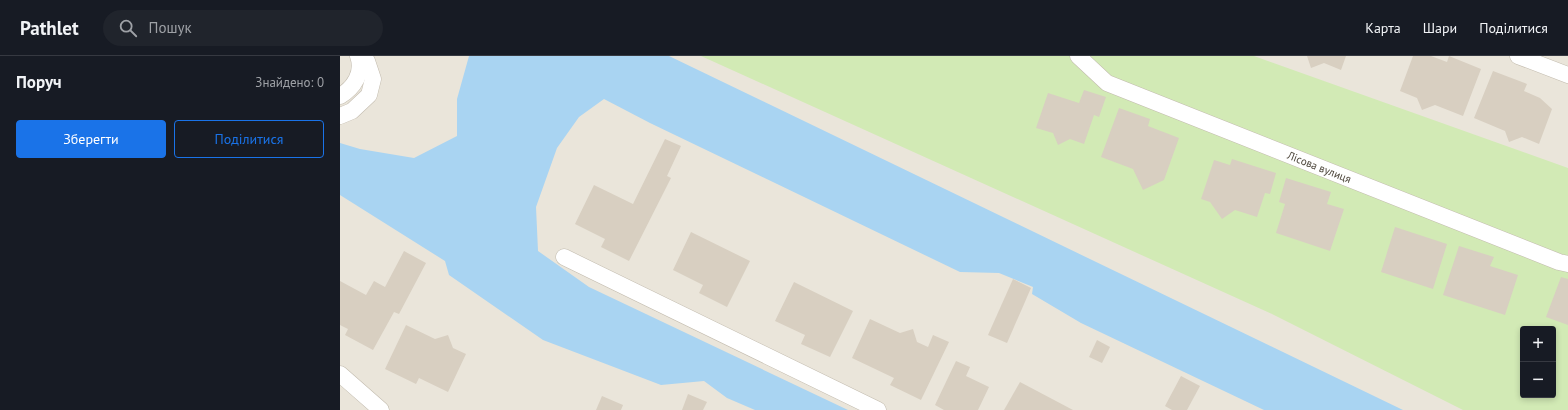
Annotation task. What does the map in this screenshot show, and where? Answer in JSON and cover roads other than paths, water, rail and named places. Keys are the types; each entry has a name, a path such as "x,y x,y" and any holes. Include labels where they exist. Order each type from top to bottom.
{"street":[{"path":"340,96 348,92 355,82 359,72 358,56"},
{"path":"340,116 352,111 369,95 373,79 367,61 362,56"},
{"name":"Лісова вулиця","path":"1078,56 1107,83 1559,262 1568,264"},
{"path":"1518,56 1568,75"},
{"path":"564,257 878,410"},
{"path":"340,374 381,410"}],"water":[{"path":"469,56 669,56 1403,410 1264,410 1081,323 1032,294 1033,287 999,273 960,272 650,123 604,99 579,117 557,148 536,207 538,251 589,287 848,410 755,410 727,398 704,381 661,385 543,340 449,275 445,261 340,195 340,143 360,149 414,158 457,136 457,99"}]}
